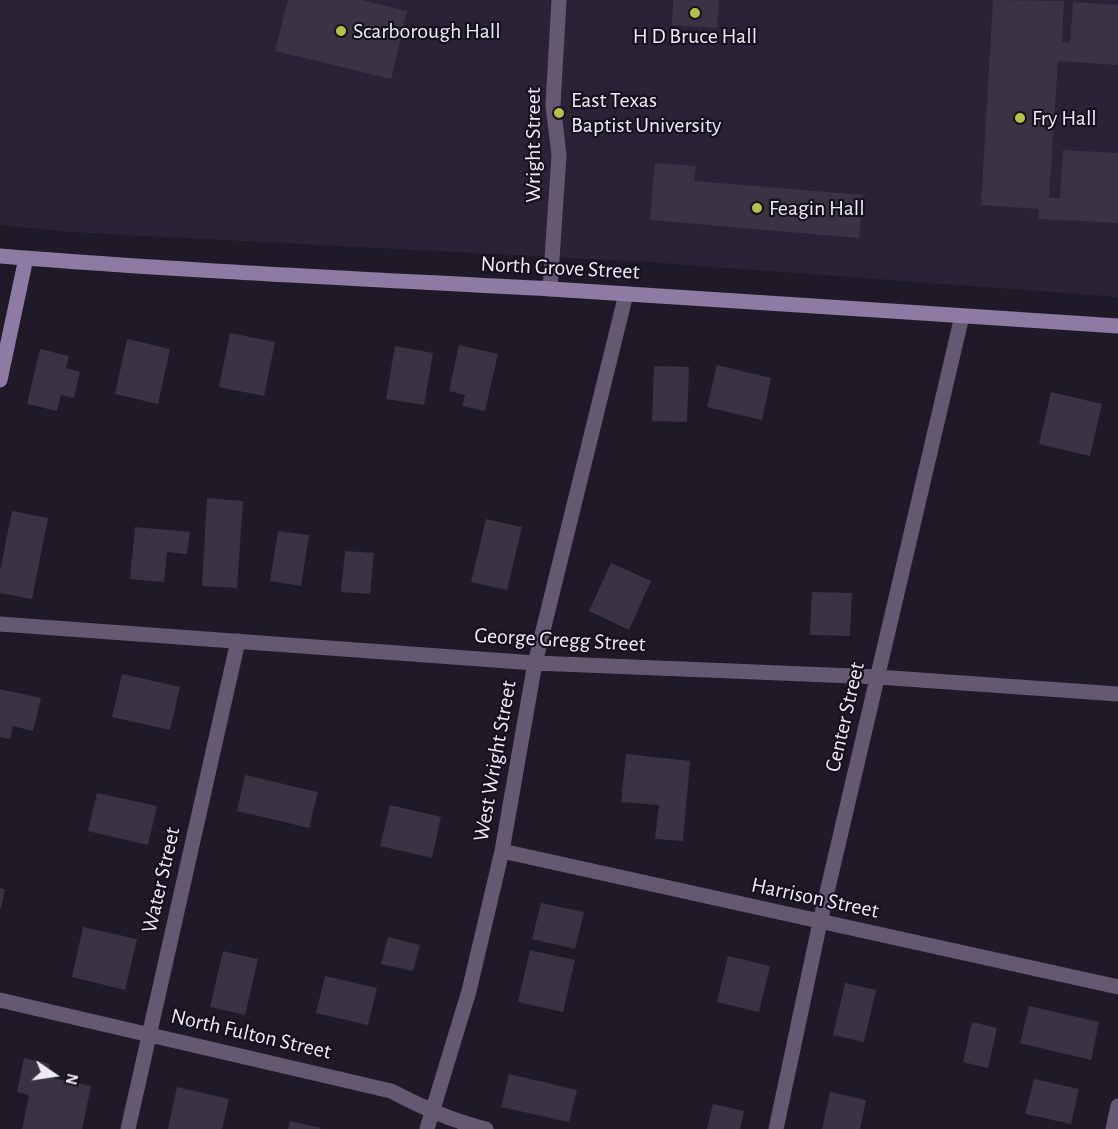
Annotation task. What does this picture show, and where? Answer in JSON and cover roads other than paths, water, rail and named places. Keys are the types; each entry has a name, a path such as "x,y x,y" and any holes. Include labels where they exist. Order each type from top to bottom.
{"main road":[{"name":"North Grove Street","path":"0,256 385,282 550,289 1118,326"},
{"path":"0,380 26,258"}],"street":[{"name":"Wright Street","path":"550,289 559,155 553,105 559,0"},
{"name":"West Wright Street","path":"426,1129 469,991 502,851 535,663 626,294"},
{"name":"Center Street","path":"776,1129 820,922 962,316"},
{"name":"George Gregg Street","path":"0,624 535,663 878,677 1118,693"},
{"name":"Water Street","path":"128,1129 238,641"},
{"name":"Harrison Street","path":"502,851 1118,987"},
{"name":"North Fulton Street","path":"0,1000 392,1091 431,1111 486,1129"},
{"path":"1113,1129 1118,1106"}],"place":[{"name":"H D Bruce Hall","path":"695,13"},
{"name":"Scarborough Hall","path":"341,31"},
{"name":"East Texas Baptist University","path":"559,113"},
{"name":"Fry Hall","path":"1020,118"},
{"name":"Feagin Hall","path":"757,208"}]}
